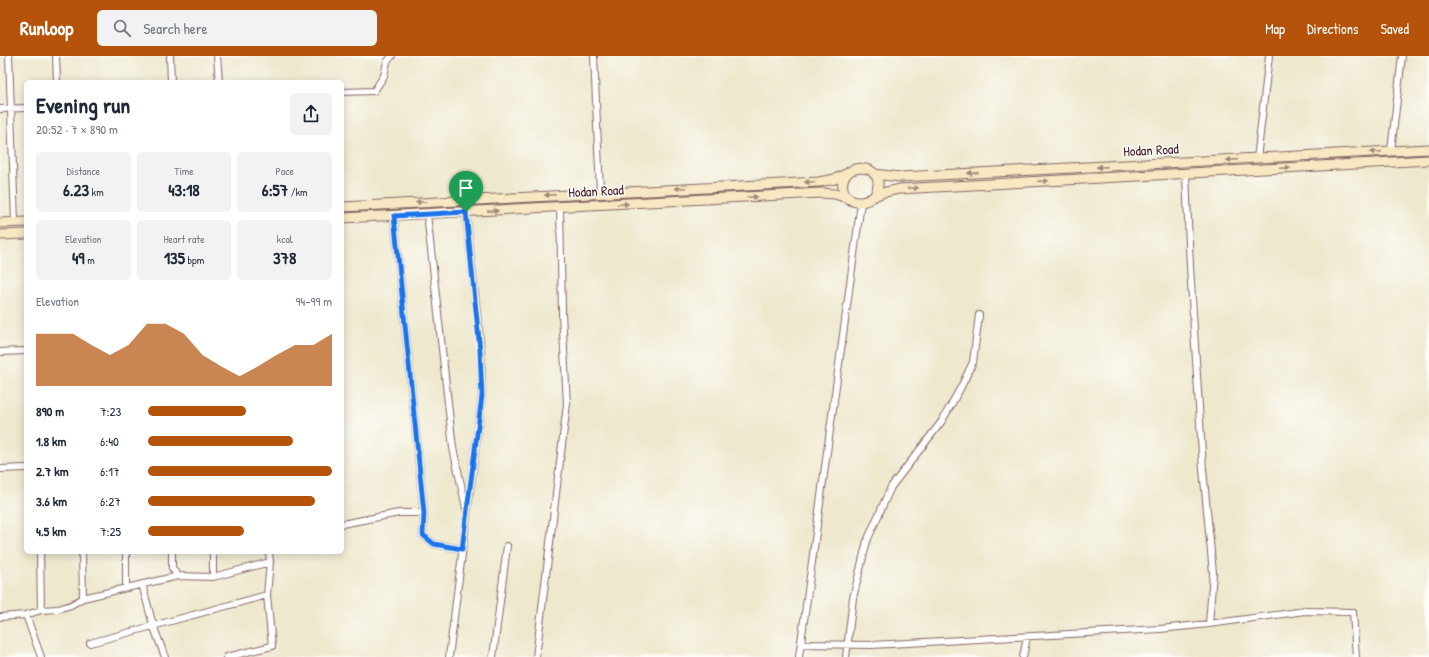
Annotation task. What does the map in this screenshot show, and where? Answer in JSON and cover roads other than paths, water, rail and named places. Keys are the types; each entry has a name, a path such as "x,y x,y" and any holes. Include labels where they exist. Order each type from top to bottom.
{"main road":[{"name":"Hodan Road","path":"344,207 600,192 819,182 835,179 858,168 864,168 874,174 900,177 1429,149"},
{"name":"Hodan Road","path":"344,218 821,193 835,194 861,203 866,202 875,195 899,189 1429,160"},
{"path":"848,173 843,184 844,190 850,199"},
{"path":"874,174 878,184 875,195"},
{"path":"0,223 24,222"},
{"path":"0,235 24,234"}],"street":[{"path":"9,56 15,222"},
{"path":"56,56 57,80"},
{"path":"170,56 172,80"},
{"path":"217,56 219,80"},
{"path":"344,92 374,91 384,76 387,62 392,56"},
{"path":"594,56 600,192"},
{"path":"1257,159 1269,56"},
{"path":"1391,151 1402,56"},
{"path":"0,109 24,108"},
{"path":"1186,174 1190,267 1203,469 1212,573 1209,624"},
{"path":"800,657 861,203"},
{"path":"536,657 567,404 560,207"},
{"path":"449,657 482,396 480,350 466,212"},
{"path":"427,214 453,448 467,512"},
{"path":"394,216 424,513 423,535 434,544 462,549"},
{"path":"846,657 853,598 867,541 891,487 942,421 961,387 973,362 979,315"},
{"path":"0,352 24,351"},
{"path":"0,469 24,468"},
{"path":"344,524 399,513 424,513"},
{"path":"493,657 507,546"},
{"path":"40,554 42,610"},
{"path":"82,554 83,598"},
{"path":"126,554 126,587"},
{"path":"172,554 172,568 178,576"},
{"path":"213,554 213,577"},
{"path":"227,657 272,646 267,595 270,562 269,554"},
{"path":"0,617 26,615 42,610 58,609 71,605 83,598 178,576 213,577 270,562"},
{"path":"142,584 153,625 165,657"},
{"path":"90,643 267,595"},
{"path":"801,644 847,645 1027,637 1209,624 1305,611 1353,612 1356,657"},
{"path":"26,615 41,657"},
{"path":"1022,657 1027,637"}]}
